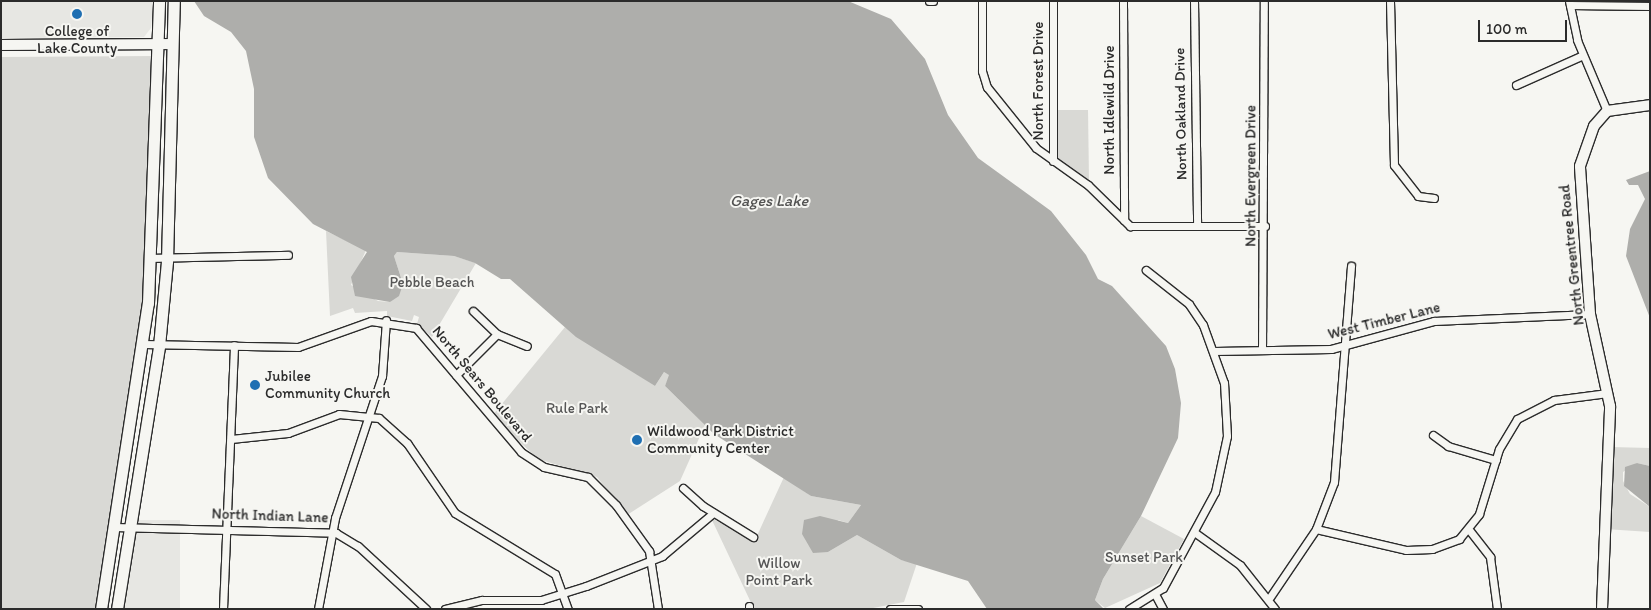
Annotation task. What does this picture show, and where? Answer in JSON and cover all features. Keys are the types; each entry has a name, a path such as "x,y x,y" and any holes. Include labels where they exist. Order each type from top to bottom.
{"main road":[{"path":"102,609 143,344 152,258 159,1"},
{"path":"117,609 159,346 167,261 174,1"}],"street":[{"path":"982,1 982,72 989,89 1036,148 1088,185 1130,226 1265,226"},
{"name":"North Forest Drive","path":"1053,1 1053,161"},
{"name":"North Idlewild Drive","path":"1123,1 1124,220"},
{"name":"North Oakland Drive","path":"1194,1 1197,226"},
{"name":"North Evergreen Drive","path":"1262,350 1265,226 1264,1"},
{"path":"1390,1 1392,159 1408,187 1418,196 1434,198"},
{"path":"1650,6 1570,3 1583,55 1607,111 1650,105"},
{"path":"1,45 172,44"},
{"path":"1516,85 1583,55"},
{"name":"North Greentree Road","path":"1602,609 1608,393 1590,314 1580,166 1594,126 1607,111"},
{"path":"152,258 167,261 288,255"},
{"path":"1270,597 1316,529 1338,458 1344,347 1352,266"},
{"path":"1129,609 1156,596 1215,492 1225,457 1227,400 1214,351 1196,312 1146,270"},
{"path":"473,311 497,334 528,346"},
{"name":"West Timber Lane","path":"1214,351 1344,347 1434,321 1590,314"},
{"path":"318,609 332,532 371,414 384,363 386,320"},
{"name":"North Sears Boulevard","path":"143,344 159,346 306,346 354,324 386,320 423,333 521,452 544,467 596,483 636,530 652,561 658,609"},
{"path":"456,375 497,334"},
{"path":"223,609 224,528 231,439 234,345"},
{"path":"1316,529 1406,550 1442,547 1470,531 1496,460 1511,426 1534,407 1608,393"},
{"path":"231,439 273,436 339,414 371,414 407,443 455,513 488,537 544,566 565,592 568,609"},
{"path":"1434,435 1448,446 1496,460"},
{"path":"683,488 713,513 753,537"},
{"path":"445,609 482,600 535,601 652,561 713,513"},
{"name":"North Indian Lane","path":"114,527 224,528 332,532 358,546 426,609"},
{"path":"1470,531 1490,558 1497,609"},
{"path":"1194,532 1240,565 1270,597 1275,609"},
{"path":"1156,596 1163,609"},
{"path":"890,609 918,609"}],"shaded area":[{"name":"College of Lake County","path":"1,1 153,1 151,28 144,37 1,38"},
{"path":"133,520 180,520 180,609 122,609"}],"green space":[{"path":"154,56 151,264 98,609 1,609 1,57"},
{"path":"1057,110 1088,110 1089,180 1058,160"},
{"name":"Pebble Beach","path":"326,231 366,250 351,285 378,301 390,302 403,284 394,256 397,252 454,256 476,263 432,337 417,324 419,317 414,315 412,321 387,316 387,311 355,313 353,308 330,316"},
{"name":"Rule Park","path":"565,327 655,386 664,372 670,375 665,386 705,425 680,481 627,515 597,477 538,459 492,416"},
{"path":"1611,447 1650,448 1650,466 1637,463 1623,472 1623,481 1630,494 1650,507 1650,532 1605,529"},
{"name":"Willow Point Park","path":"784,477 811,496 861,505 848,523 838,520 828,552 857,535 901,560 917,563 904,602 868,609 754,609 711,518 755,540"},
{"name":"Sunset Park","path":"1141,516 1184,539 1160,583 1105,608 1095,600 1103,579"}],"water":[{"name":"Gages Lake","path":"194,1 848,1 891,19 925,59 948,115 978,158 1051,211 1086,255 1098,279 1112,286 1166,346 1175,369 1181,403 1178,438 1141,516 1103,579 1095,600 1104,609 987,609 968,581 901,560 857,535 828,552 813,553 802,534 804,520 820,516 848,523 861,505 811,496 714,434 665,386 669,375 664,372 655,386 576,337 510,279 501,279 475,263 454,256 397,252 394,256 403,284 399,296 390,302 355,296 351,277 367,252 313,224 268,178 254,137 254,89 246,51 231,32 204,16"},
{"path":"1650,171 1650,318 1626,256 1630,229 1645,199 1638,185 1629,185 1626,180"},
{"path":"1637,463 1650,466 1650,507 1624,486 1625,467"}],"place":[{"name":"College of Lake County","path":"77,14"},
{"name":"Jubilee Community Church","path":"255,385"},
{"name":"Wildwood Park District Community Center","path":"637,440"}]}
